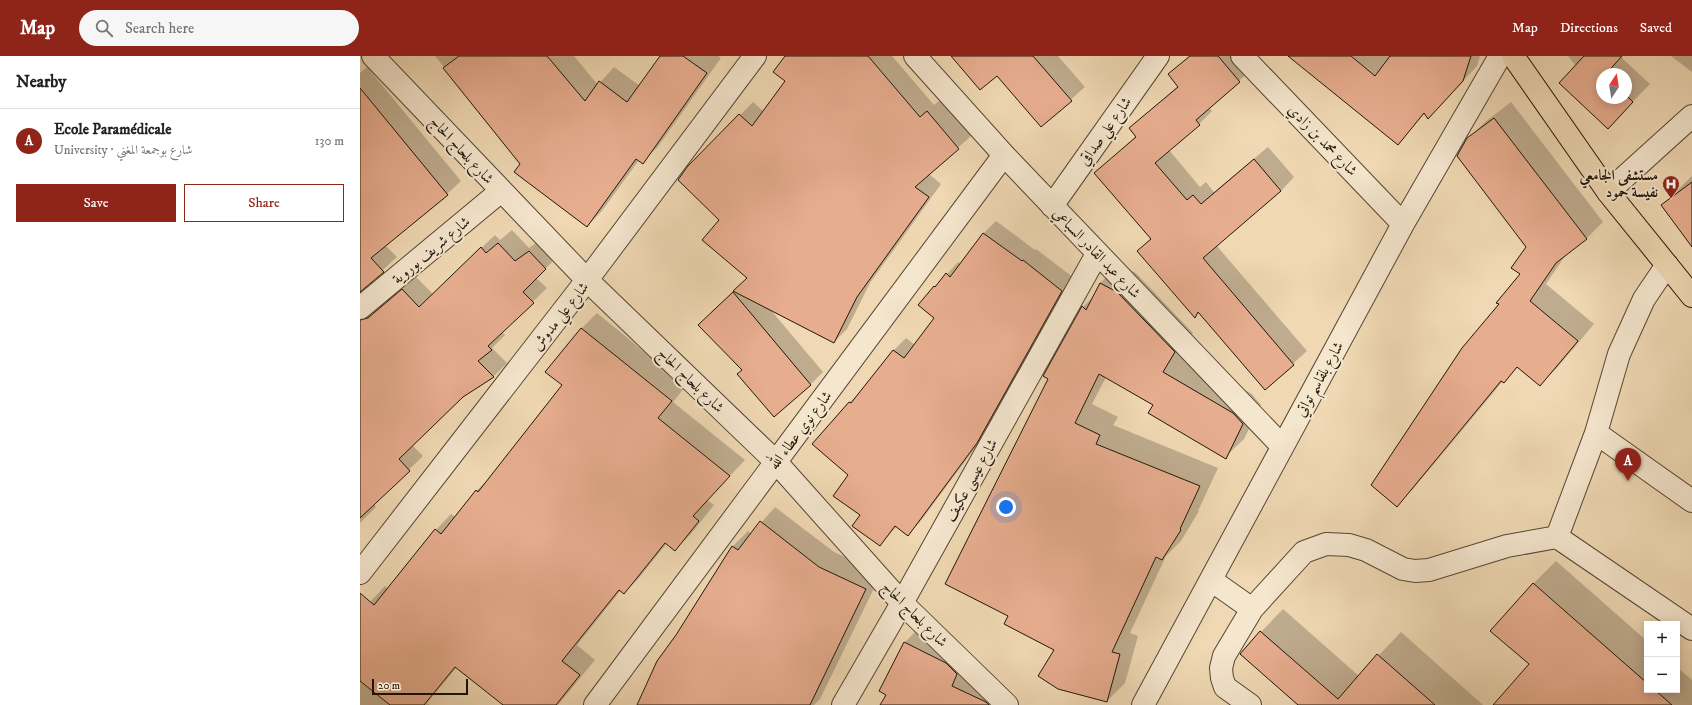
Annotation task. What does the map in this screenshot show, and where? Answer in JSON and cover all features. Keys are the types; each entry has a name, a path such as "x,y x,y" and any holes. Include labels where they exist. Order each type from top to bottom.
{"main road":[{"path":"1514,56 1608,192 1692,296"}],"street":[{"name":"شارع بلحاج الحاج","path":"373,56 587,280 776,462 902,603 1007,705"},
{"name":"شارع علي مدوش","path":"360,573 587,280 755,56"},
{"name":"شارع عبد القادر السباعي","path":"915,56 1004,155 1097,254 1282,446"},
{"name":"شارع علي صداقي","path":"1052,206 1158,56"},
{"name":"شارع محمد بن زادي","path":"1242,56 1403,224"},
{"name":"شارع بلقاسم تواتي","path":"1144,705 1282,446 1403,224 1500,56"},
{"path":"1608,192 1692,116"},
{"name":"شارع نوي عطاء الله","path":"595,705 1004,155"},
{"name":"شارع شريف بوروية","path":"360,308 501,191"},
{"name":"شارع عيسى عكيف","path":"843,705 902,603 1097,254"},
{"path":"1557,537 1596,434 1618,354 1644,299 1667,265"},
{"path":"1596,434 1692,501"},
{"path":"1250,705 1225,687 1221,668 1224,656 1252,609 1304,552 1326,544 1366,550 1403,569 1415,571 1440,568 1507,546 1557,537 1692,629"},
{"path":"1211,580 1252,609"}],"building":[{"path":"459,56 547,56 585,101 599,81 627,102 660,56 683,56 707,73 643,164 636,159 587,227 514,172 520,164 443,68"},
{"path":"785,56 868,56 920,117 927,111 959,149 915,187 929,197 857,297 834,343 733,291 747,278 702,240 719,220 678,180 687,167 739,114 752,126 785,81 773,72"},
{"path":"951,56 1033,56 1072,101 1041,127 997,76 980,90"},
{"path":"1190,56 1218,56 1240,82 1196,120 1200,125 1155,163 1187,200 1193,195 1201,204 1254,159 1281,191 1203,258 1294,365 1265,390 1198,312 1195,318 1137,251 1151,239 1094,173 1136,137 1129,128 1178,87 1168,74"},
{"path":"1288,56 1351,56 1375,76 1390,56 1471,56 1463,81 1428,119 1424,113 1398,145"},
{"path":"1584,56 1622,56 1611,68 1596,68 1596,104 1631,104 1608,129 1559,83"},
{"path":"360,88 448,195 371,258 384,272 360,292"},
{"path":"1494,118 1587,239 1556,263 1530,301 1578,341 1540,386 1517,367 1504,383 1501,381 1397,507 1371,485 1462,348 1499,304 1496,303 1520,274 1511,268 1526,247 1457,156 1467,138"},
{"path":"1692,182 1692,247 1661,205"},
{"path":"983,233 1022,261 1023,260 1062,291 977,443 908,536 895,526 880,546 852,526 860,515 833,496 848,475 812,444 849,402 851,403 893,350 904,358 934,318 918,305 946,273 950,277"},
{"path":"498,243 515,261 529,251 546,269 523,292 534,303 488,346 492,350 478,361 494,377 463,397 399,459 410,471 360,518 360,320 368,318 402,289 419,307 481,247 486,253"},
{"path":"1100,283 1117,292 1175,352 1163,372 1233,413 1243,424 1226,459 1148,413 1153,405 1099,374 1075,423 1100,435 1096,444 1200,486 1180,529 1181,530 1162,560 1156,557 1112,652 1120,654 1107,702 1058,689 1038,676 1054,650 1004,624 1008,616 945,584 1048,379 1043,376 1082,306 1086,310"},
{"path":"733,292 811,385 774,417 737,374 742,370 698,325"},
{"path":"581,328 672,401 658,418 730,476 693,516 699,521 675,551 665,543 624,594 619,590 562,661 580,675 556,705 503,705 455,667 424,705 390,705 360,681 360,593 374,605 435,529 441,534 476,490 478,492 562,385 545,372"},
{"path":"760,521 819,567 866,589 810,705 637,705 657,661 676,635 732,546 738,550"},
{"path":"1533,583 1644,680 1644,693 1658,693 1672,705 1493,705 1529,664 1490,631"},
{"path":"1260,631 1338,699 1377,654 1435,705 1298,705 1240,654"},
{"path":"904,642 946,663 957,674 952,686 986,702 989,705 880,705 886,695 879,691"}],"place":[{"name":"مستشفى الجامعي نفيسة حمود","path":"1671,199"},
{"name":"Ecole Paramédicale","path":"1628,481"}]}
